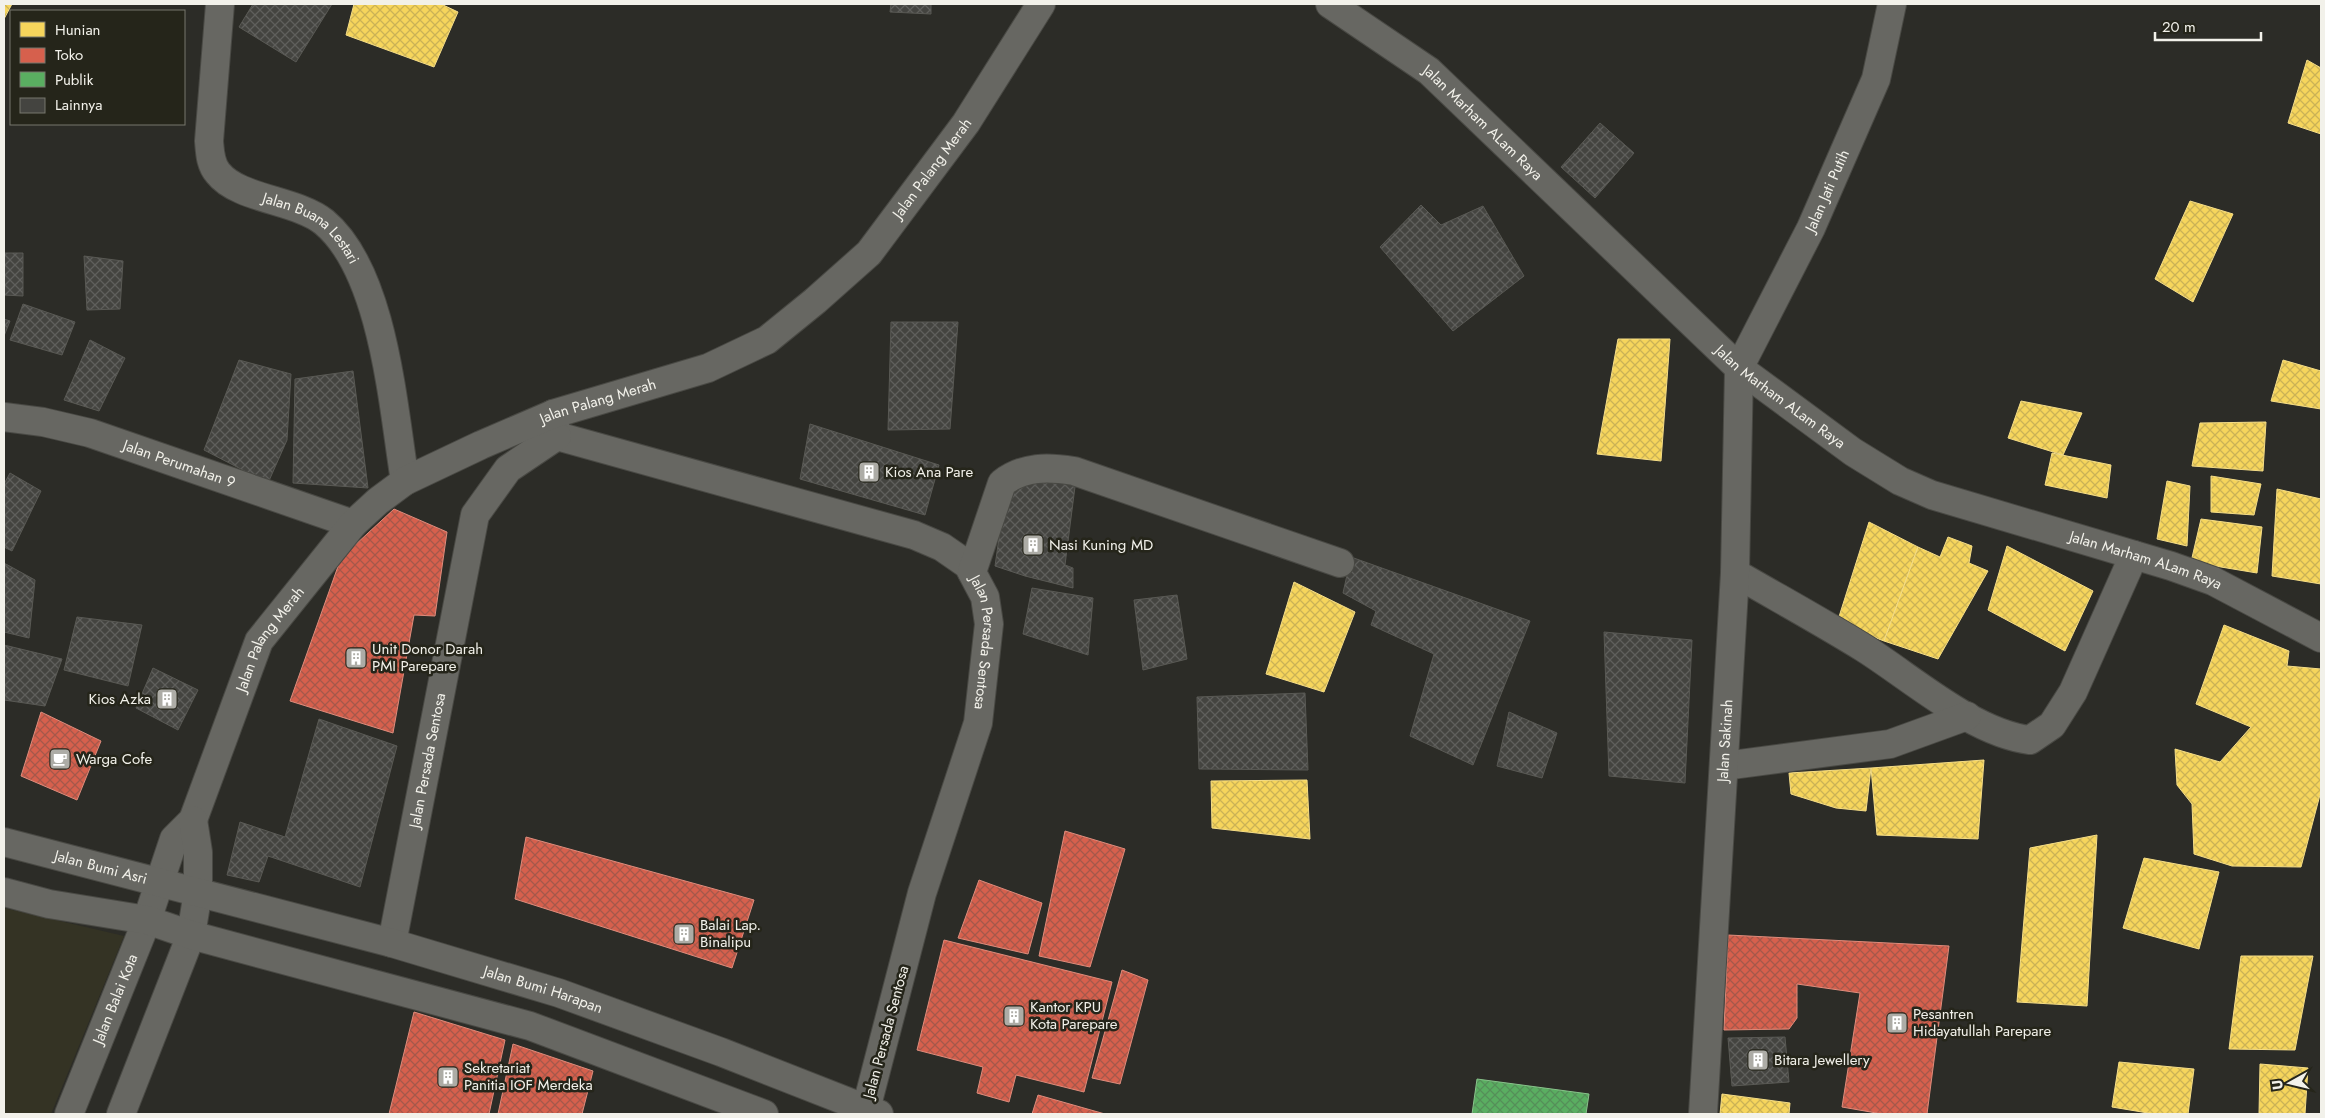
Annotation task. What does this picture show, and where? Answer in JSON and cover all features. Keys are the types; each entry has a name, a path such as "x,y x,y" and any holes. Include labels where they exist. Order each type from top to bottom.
{"street":[{"name":"Jalan Buana Lestari","path":"220,4 209,141 212,162 218,174 232,184 301,210 322,221 339,236 359,269 381,336 405,481"},
{"name":"Jalan Palang Merah","path":"193,820 259,640 353,524 378,501 405,481 708,368 766,340 815,301 869,253 966,123 1041,4"},
{"name":"Jalan Marham ALam Raya","path":"1330,4 1429,71 1739,368 1853,452 1900,481 1932,495 2134,555 2213,581 2321,638"},
{"name":"Jalan Jati Putih","path":"1739,368 1811,228 1876,79 1892,4"},
{"name":"Jalan Sakinah","path":"1703,1114 1735,573 1739,368"},
{"name":"Jalan Perumahan 9","path":"4,417 43,422 90,433 353,524"},
{"name":"Jalan Persada Sentosa","path":"392,943 475,515 508,469 555,425 914,535 942,547 968,565 985,597 989,624 978,723 922,893 872,1112"},
{"path":"972,572 1002,482 1012,475 1040,468 1074,471 1340,563"},
{"path":"1735,573 1865,649 1946,705 2011,738 2030,740 2052,725 2073,692 2134,555"},
{"path":"1724,766 1890,744 1968,716"},
{"path":"121,1114 191,935 198,892 198,852 193,820"},
{"name":"Jalan Balai Kota","path":"69,1114 147,920 174,838 193,820"},
{"name":"Jalan Bumi Asri","path":"4,842 158,884 198,892"},
{"path":"4,892 49,904 147,920 191,935 530,1026 764,1114"},
{"name":"Jalan Bumi Harapan","path":"198,892 392,943 559,993 872,1112"}],"shaded area":[{"path":"4,908 124,936 51,1114 4,1114"}],"building: Hunian":[{"path":"4,4 12,4 4,19"},
{"path":"354,4 441,4 458,12 434,67 346,35"},
{"path":"2307,60 2321,68 2321,134 2288,123"},
{"path":"2190,201 2233,214 2193,302 2155,279"},
{"path":"1618,339 1670,339 1661,461 1597,454"},
{"path":"2283,360 2321,371 2321,409 2271,401"},
{"path":"2021,401 2082,413 2063,455 2008,438"},
{"path":"2266,422 2263,471 2192,466 2200,423"},
{"path":"2052,453 2111,465 2107,498 2045,485"},
{"path":"2211,476 2261,484 2254,515 2211,512"},
{"path":"2167,481 2190,486 2187,546 2157,539"},
{"path":"2277,489 2321,499 2321,584 2272,576"},
{"path":"2201,519 2262,527 2257,573 2191,562"},
{"path":"1869,522 1918,547 1884,641 1837,623"},
{"path":"1948,537 1972,546 1969,563 1988,571 1938,659 1884,641 1918,547 1940,557"},
{"path":"2007,546 2093,591 2065,651 1988,610"},
{"path":"1294,582 1355,612 1324,692 1266,674"},
{"path":"2224,625 2289,651 2287,666 2321,669 2321,791 2301,867 2232,866 2194,854 2192,804 2177,785 2175,749 2220,762 2251,727 2196,704"},
{"path":"1984,760 1978,839 1877,835 1871,768"},
{"path":"1871,768 1866,811 1836,808 1791,794 1789,773"},
{"path":"1307,780 1310,839 1212,828 1211,781"},
{"path":"2097,835 2087,1006 2017,1002 2030,848"},
{"path":"2144,858 2219,872 2199,949 2123,928"},
{"path":"2241,956 2313,956 2295,1050 2229,1049"},
{"path":"2119,1062 2194,1069 2188,1114 2154,1114 2112,1107"},
{"path":"2260,1064 2308,1068 2305,1114 2259,1114"},
{"path":"1722,1094 1790,1103 1789,1114 1720,1114"}],"building: Toko":[{"name":"Unit Donor Darah PMI Parepare","path":"394,509 447,532 435,616 414,615 393,733 290,701 341,558"},
{"name":"Warga Cofe","path":"41,712 101,741 77,800 21,776"},
{"name":"Kantor KPU Kota Parepare","path":"1065,831 1125,849 1090,967 1039,956"},
{"name":"Balai Lap. Binalipu","path":"526,837 754,900 732,968 515,899"},
{"name":"Kantor KPU Kota Parepare","path":"979,880 1042,903 1028,954 958,938"},
{"name":"Pesantren Hidayatullah Parepare","path":"1728,935 1949,946 1927,1114 1882,1114 1842,1107 1860,993 1797,984 1797,1018 1789,1029 1724,1030"},
{"name":"Kantor KPU Kota Parepare","path":"944,940 1112,982 1084,1092 1016,1075 1009,1102 977,1093 983,1067 917,1050"},
{"name":"Kantor KPU Kota Parepare","path":"1122,970 1148,980 1120,1084 1092,1078"},
{"name":"Sekretariat Panitia IOF Merdeka","path":"414,1012 505,1040 489,1114 389,1114"},
{"path":"513,1044 593,1071 582,1114 498,1114"},
{"path":"1038,1095 1105,1114 1032,1114"}],"building: Publik":[{"path":"1477,1079 1589,1094 1586,1114 1472,1114"}],"building: Lainnya":[{"path":"253,4 332,4 296,62 239,27"},
{"path":"891,4 931,4 931,14 890,12"},
{"path":"1600,123 1634,153 1595,198 1561,167"},
{"path":"1421,205 1441,225 1483,206 1524,276 1453,331 1380,247"},
{"path":"4,253 23,253 23,296 4,295"},
{"path":"84,256 123,261 120,309 87,310"},
{"path":"23,304 75,322 62,355 10,340"},
{"path":"4,319 10,321 4,336"},
{"path":"891,322 958,322 950,429 888,430"},
{"path":"90,340 125,358 99,411 64,400"},
{"path":"239,360 291,374 287,440 268,483 204,450"},
{"path":"353,371 368,488 293,483 295,379"},
{"name":"Kios Ana Pare","path":"810,424 939,465 925,515 800,479"},
{"path":"10,473 41,491 12,551 4,547 4,484"},
{"name":"Nasi Kuning MD","path":"1076,479 1065,565 1073,568 1073,588 995,566 1001,524 1011,484"},
{"path":"1351,557 1530,621 1473,765 1410,736 1434,654 1371,625 1376,611 1343,593"},
{"path":"4,563 35,580 29,638 4,632"},
{"path":"1032,588 1093,598 1088,655 1023,634"},
{"path":"1177,595 1187,659 1143,670 1134,600"},
{"path":"77,617 142,625 128,686 64,670"},
{"path":"1604,632 1692,640 1685,783 1609,776"},
{"path":"4,645 62,659 45,706 4,700"},
{"name":"Kios Azka","path":"153,668 198,690 178,730 136,708"},
{"path":"1305,693 1308,770 1199,769 1197,697"},
{"path":"1509,712 1557,733 1542,778 1497,766"},
{"path":"319,719 397,746 360,887 268,856 259,882 227,875 240,822 285,837"},
{"name":"Bitara Jewellery","path":"1785,1037 1789,1082 1732,1086 1728,1038"}],"place":[{"name":"Kios Ana Pare","path":"869,472"},
{"name":"Nasi Kuning MD","path":"1033,545"},
{"name":"Unit Donor Darah PMI Parepare","path":"356,658"},
{"name":"Kios Azka","path":"167,699"},
{"name":"Warga Cofe","path":"60,759"},
{"name":"Balai Lap. Binalipu","path":"684,934"},
{"name":"Kantor KPU Kota Parepare","path":"1014,1016"},
{"name":"Pesantren Hidayatullah Parepare","path":"1897,1023"},
{"name":"Bitara Jewellery","path":"1758,1060"},
{"name":"Sekretariat Panitia IOF Merdeka","path":"448,1077"}]}
